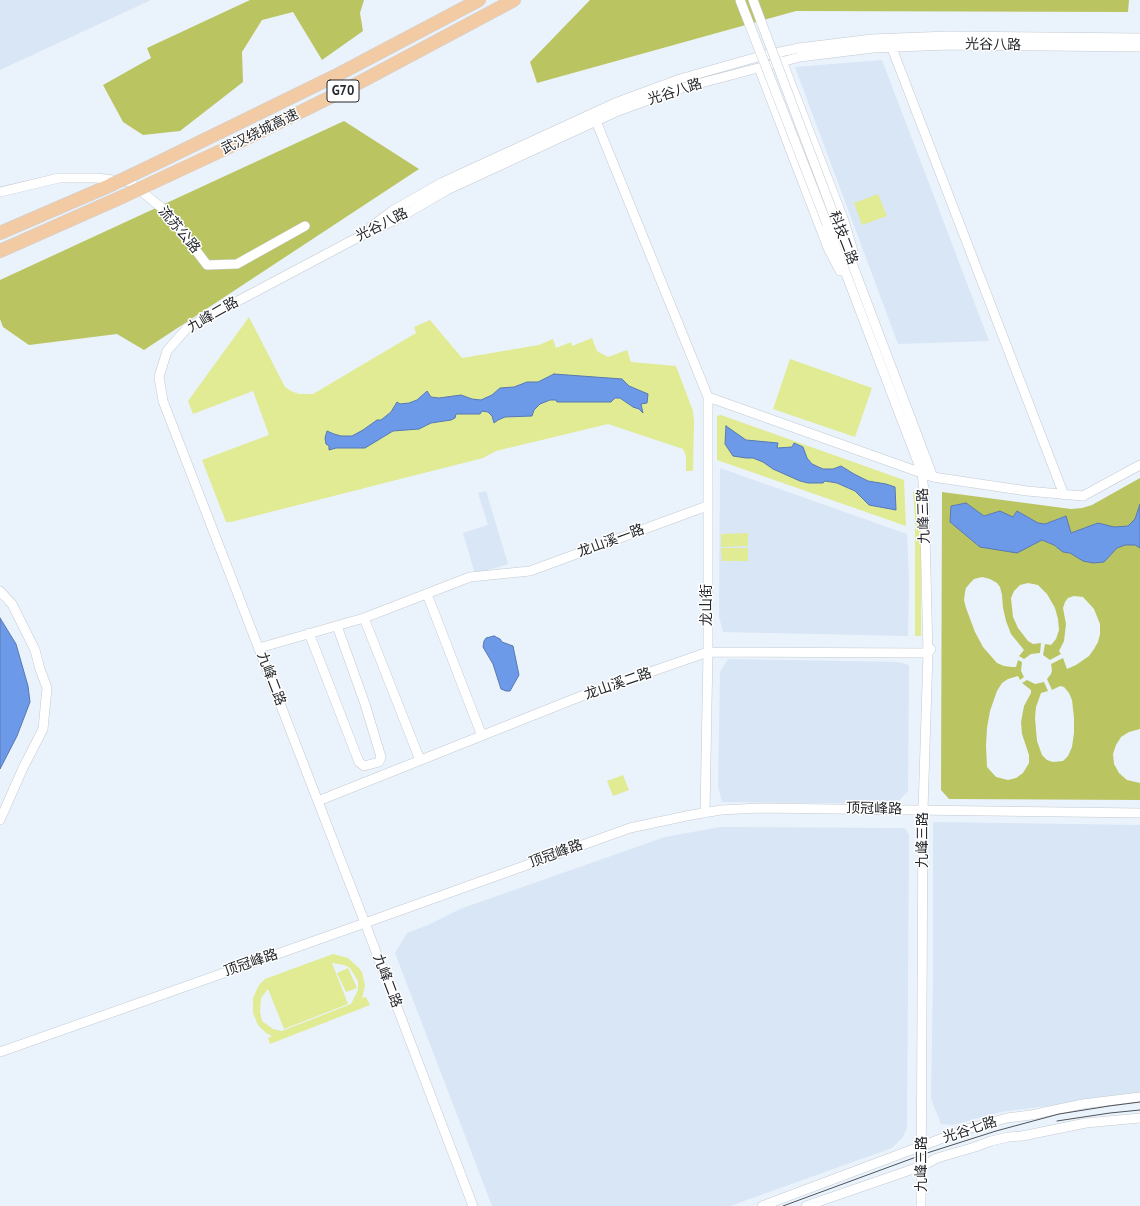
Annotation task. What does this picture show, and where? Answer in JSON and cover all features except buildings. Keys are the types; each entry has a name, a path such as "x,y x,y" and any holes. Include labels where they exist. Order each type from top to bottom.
{"highway":[{"name":"武汉绕城高速","path":"0,233 111,185 155,164 339,74 479,0"},
{"name":"武汉绕城高速","path":"0,251 124,196 250,137 349,88 514,0"}],"street":[{"name":"科技二路","path":"740,0 922,473"},
{"name":"科技二路","path":"753,0 933,477"},
{"name":"光谷八路","path":"594,117 618,111 682,88 782,61 800,57 873,48 890,43 948,36 1140,38"},
{"name":"光谷八路","path":"351,242 397,219 447,190 594,117 615,103 680,79 761,56 799,48 872,39 890,43 948,45 1140,47"},
{"path":"890,43 1064,495"},
{"path":"782,61 849,236 855,256 860,284"},
{"path":"759,68 828,248 837,267 851,288"},
{"path":"594,117 708,397 933,477 1027,491 1083,496 1140,466"},
{"name":"流苏公路","path":"0,192 59,178 96,178 130,182 168,213 207,265 237,264 305,226"},
{"name":"九峰二路","path":"351,242 187,328 167,351 159,377 163,401 473,1206"},
{"name":"龙山街","path":"705,812 708,652 708,397"},
{"name":"九峰三路","path":"921,1206 923,810 930,650 922,473"},
{"name":"龙山溪一路","path":"259,648 364,618 470,577 530,571 707,506"},
{"path":"0,591 12,604 35,650 40,669 48,688 43,730 23,768 0,820"},
{"path":"427,594 482,736"},
{"path":"364,618 420,760"},
{"path":"309,633 359,762 364,766 379,762 381,757 365,704 337,626"},
{"name":"龙山溪二路","path":"318,801 584,695 708,652 930,650"},
{"name":"顶冠峰路","path":"0,1052 630,828 705,812 760,808 1140,813"},
{"name":"光谷七路","path":"762,1206 967,1129 1008,1118 1031,1115 1083,1104 1140,1097"},
{"name":"光谷七路","path":"806,1206 922,1166 937,1158 1008,1137 1022,1136 1086,1123 1140,1118"}],"shaded area":[{"path":"0,0 151,0 0,70"},
{"path":"882,60 989,341 898,344 795,67"},
{"path":"720,468 907,534 909,581 908,636 723,632 719,617"},
{"path":"486,491 508,564 475,574 463,533 488,525 478,493"},
{"path":"728,659 898,662 909,665 908,791 896,804 722,802 718,787 720,672"},
{"path":"933,822 1140,825 1140,1094 1001,1112 953,1125 941,1124 931,1099"},
{"path":"720,827 905,828 909,835 907,1128 902,1138 892,1148 730,1206 492,1206 395,953 407,933 428,925 460,909 665,837"}],"green space":[{"path":"250,0 364,0 360,13 363,31 322,60 293,12 262,20 242,52 243,82 180,131 143,135 123,122 103,85 151,58 147,48"},
{"path":"590,0 1129,0 1128,12 796,11 537,83 530,62"},
{"path":"344,121 419,169 144,350 117,334 29,345 3,327 0,319 0,280"},
{"path":"878,194 887,216 862,225 854,203"},
{"path":"249,317 285,387 299,394 313,394 416,333 414,327 430,320 462,358 539,345 553,339 556,348 571,342 572,346 592,338 597,351 608,357 627,350 631,362 676,366 693,411 693,471 686,471 686,456 683,449 608,424 496,451 483,458 231,522 226,522 202,460 269,435 253,391 193,414 188,401","holes":["554,374 641,404 643,412 620,398 550,400 540,404 531,416 505,417 494,422 492,416 488,412 482,411 480,414 456,414 444,421 431,423 419,429 393,431 382,438 345,448 329,450 329,446 326,444 325,438 327,431 341,436 352,436 377,420 381,420 391,412 397,403 409,403 417,400 426,391 431,397 439,398 461,395 472,399 481,400 492,395 500,388 514,387 527,382 538,382"]},
{"path":"790,359 872,388 855,437 773,409"},
{"path":"721,415 904,480 906,526 717,460 717,416","holes":["726,427 746,440 778,443 776,448 792,447 793,443 803,447 807,458 812,464 823,469 833,469 841,466 868,481 886,484 896,509 869,505 855,491 837,483 825,481 808,483 800,481 773,469 763,462 753,458 746,458 725,444"]},
{"path":"1140,478 1140,504 1135,519 1128,526 1114,527 1098,523 1071,533 1065,516 1045,524 1038,523 1017,511 1013,517 1000,511 984,516 965,503 951,506 950,522 980,547 1031,546 1042,540 1054,545 1063,552 1070,553 1083,561 1093,563 1104,562 1117,548 1125,545 1136,545 1140,548 1140,729 1129,732 1121,737 1113,754 1114,764 1119,773 1127,780 1140,783 1140,800 949,799 941,790 942,492 1071,509 1092,505","holes":["982,577 997,583 1000,587 1006,621 1011,634 1024,650 1019,656 1024,659 1031,654 1040,653 1041,643 1033,644 1028,641 1018,628 1013,617 1011,598 1014,591 1020,585 1028,583 1038,585 1047,594 1055,608 1059,630 1056,639 1051,645 1045,644 1043,655 1050,660 1061,654 1059,651 1064,641 1066,624 1063,608 1068,598 1074,596 1083,597 1094,609 1100,624 1098,642 1089,656 1067,669 1063,658 1051,664 1051,674 1047,679 1052,690 1060,686 1064,687 1072,700 1074,733 1072,747 1068,756 1063,761 1053,762 1047,760 1042,755 1037,741 1035,718 1036,707 1041,693 1048,691 1044,682 1035,684 1027,680 1022,683 1031,690 1031,693 1024,706 1021,722 1022,734 1029,755 1029,763 1023,773 1016,778 1008,780 996,777 987,767 987,728 990,711 997,691 1002,683 1008,679 1018,676 1020,680 1024,677 1021,671 1022,662 1018,660 1016,667 1004,666 997,663 983,647 975,632 964,600 966,588 974,579"]},
{"path":"913,492 918,492 921,512 921,636 915,636 915,517"},
{"path":"748,533 748,546 721,547 721,534"},
{"path":"721,548 748,548 748,561 722,561"},
{"path":"623,775 629,790 613,796 607,781"},
{"path":"333,954 348,958 362,972 365,986 362,998 366,997 370,1005 270,1044 268,1038 272,1036 266,1033 258,1025 253,1013 253,998 259,985 265,979","holes":["332,963 344,965 350,968 358,981 358,990 351,1004 282,1031 273,1029 262,1021 260,1012 261,998 268,989 284,1029 348,1004"]},
{"path":"348,968 357,988 346,992 337,973"}],"water":[{"path":"554,374 622,379 629,386 648,394 647,403 641,404 643,413 620,398 615,398 611,402 557,402 556,400 550,400 540,404 534,410 532,416 505,417 494,423 492,416 488,412 482,411 480,414 456,414 455,418 451,420 431,423 419,429 393,431 365,448 336,448 329,450 329,446 326,444 325,438 327,431 341,436 352,436 377,420 381,420 391,412 397,402 400,404 409,403 417,400 427,391 431,397 439,398 461,395 472,399 481,400 492,395 500,388 514,387 527,382 538,382"},
{"path":"726,426 746,440 778,443 777,448 792,447 794,443 803,447 807,458 812,464 823,469 833,469 841,466 868,481 895,487 896,510 869,505 855,491 837,483 825,481 823,483 808,483 800,481 753,458 733,456 725,444"},
{"path":"966,503 984,516 1000,511 1013,517 1017,511 1038,523 1045,524 1066,516 1071,533 1098,523 1114,527 1128,526 1135,519 1140,504 1140,548 1135,545 1125,545 1117,548 1104,562 1093,563 1083,561 1070,553 1063,552 1054,545 1042,540 1017,553 980,547 950,522 951,506"},
{"path":"0,618 16,644 28,686 30,702 17,736 0,769"},
{"path":"494,636 502,642 513,646 519,675 510,691 501,689 493,664 483,647 486,638"}],"tram line":[{"path":"783,1206 927,1153 996,1131 1059,1114 1140,1102"},
{"path":"1057,1121 1140,1110"}]}
